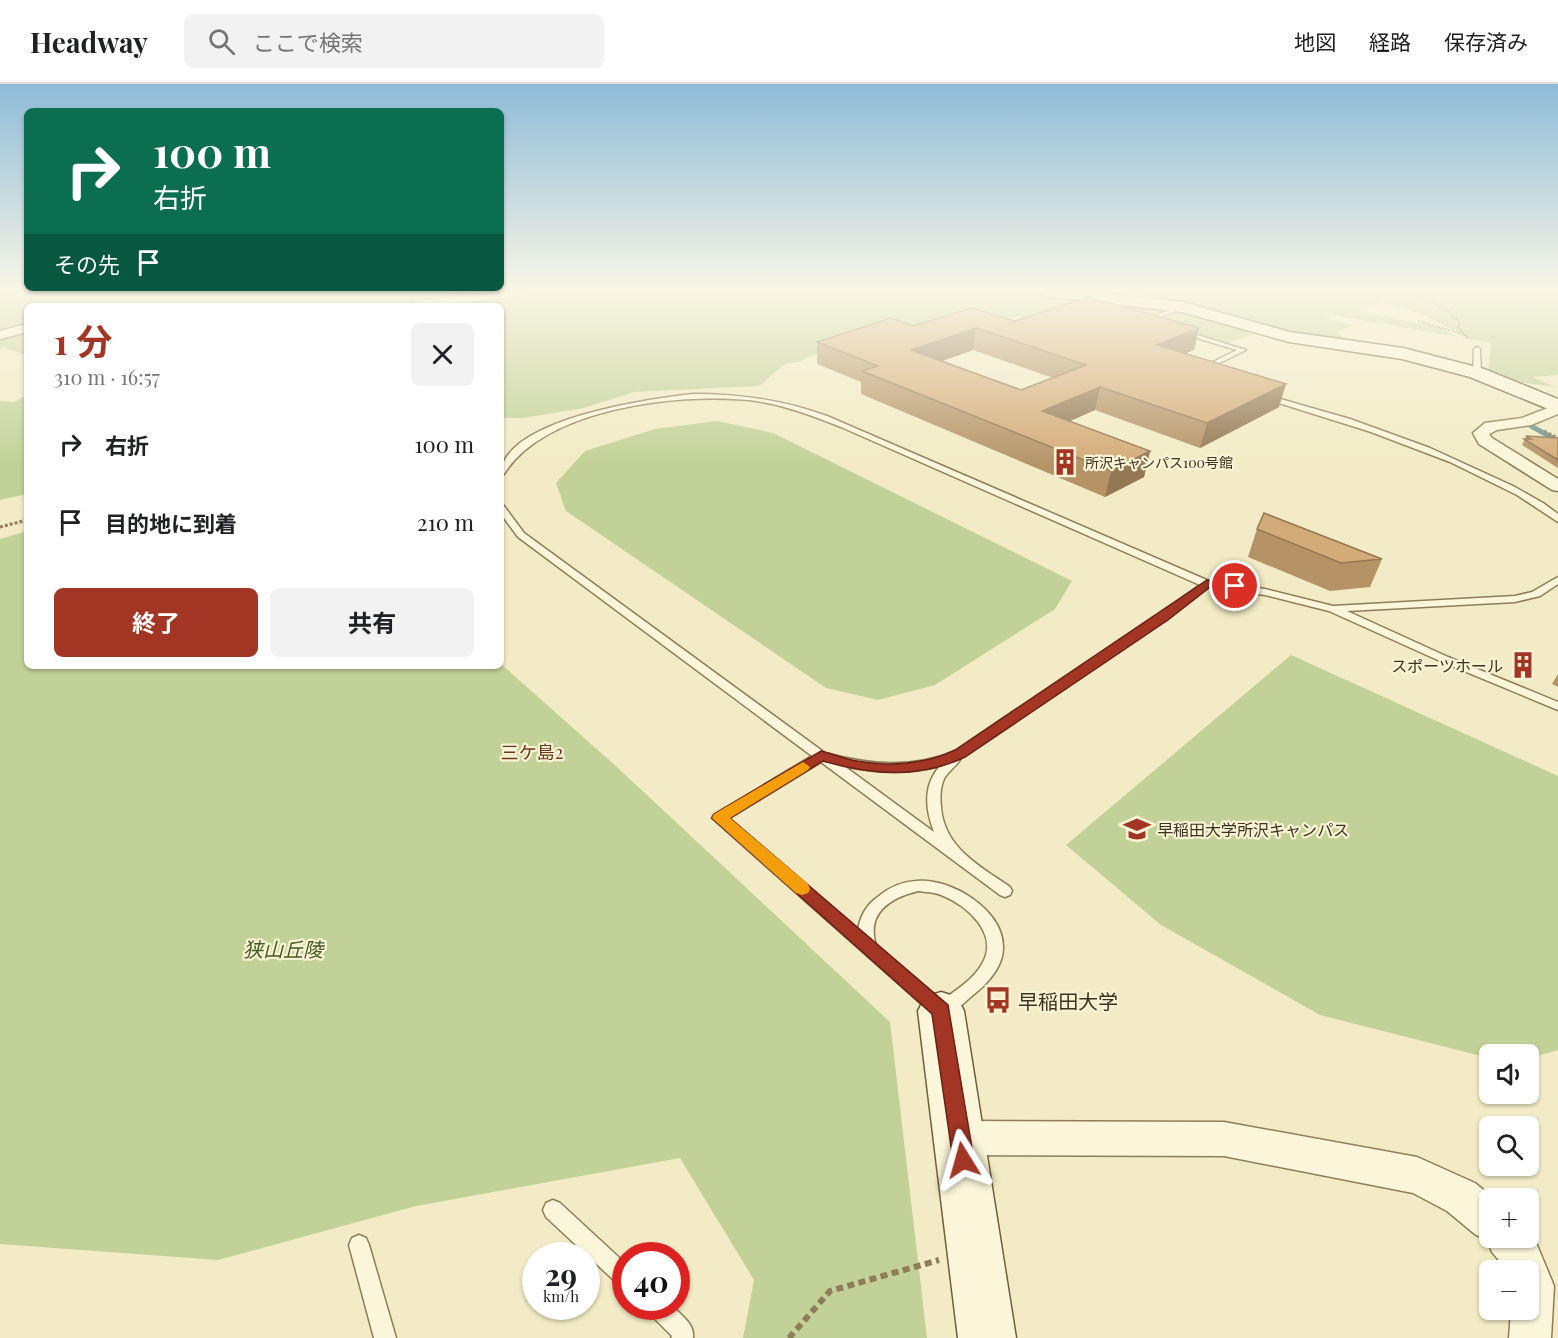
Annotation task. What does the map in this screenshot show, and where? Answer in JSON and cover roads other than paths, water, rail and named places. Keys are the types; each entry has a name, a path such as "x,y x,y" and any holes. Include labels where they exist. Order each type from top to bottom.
{"street":[{"path":"1373,350 1403,354 1477,374 1529,393 1558,408"},
{"path":"1558,408 1529,421 1492,426 1481,434 1485,441 1558,486"},
{"path":"941,1011 987,1338"},
{"path":"960,1138 1224,1139 1417,1175 1461,1197 1479,1212"},
{"path":"1514,1248 1523,1260"},
{"path":"1530,1338 1531,1320"}],"lane":[{"path":"1204,377 1194,374 1241,350"},
{"path":"1477,350 1477,374"},
{"path":"1254,392 1343,419 1447,458 1509,487 1548,510 1558,519"},
{"path":"504,467 517,451 540,435 566,422 603,411 644,402 696,397 766,401 804,410 856,430 1207,584 1265,592 1333,609 1444,659 1558,706"},
{"path":"504,512 521,535 554,561 1005,891"},
{"path":"1333,609 1515,599 1536,594 1558,580"},
{"path":"869,947 864,932 868,916 879,903 897,889 922,884 949,890 974,906 989,923 995,944 993,963 976,983 941,1011 719,818 821,756 857,766 891,769 943,762 960,754 1163,617 1207,584"},
{"path":"958,857 942,836 933,798 937,779 960,754"},
{"path":"553,1210 612,1265"},
{"path":"359,1245 385,1338"},
{"path":"671,1320 683,1332 682,1338"}],"waterway":[{"path":"1531,426 1558,441"}],"place":[{"name":"所沢キャンパス100号館","path":"1065,462"},
{"name":"スポーツホール","path":"1523,665"},
{"name":"早稲田大学所沢キャンパス","path":"1137,829"},
{"name":"早稲田大学","path":"998,1000"}],"district":[{"name":"三ケ島2","path":"532,752"}],"park label":[{"name":"狭山丘陵","path":"283,948"}]}
